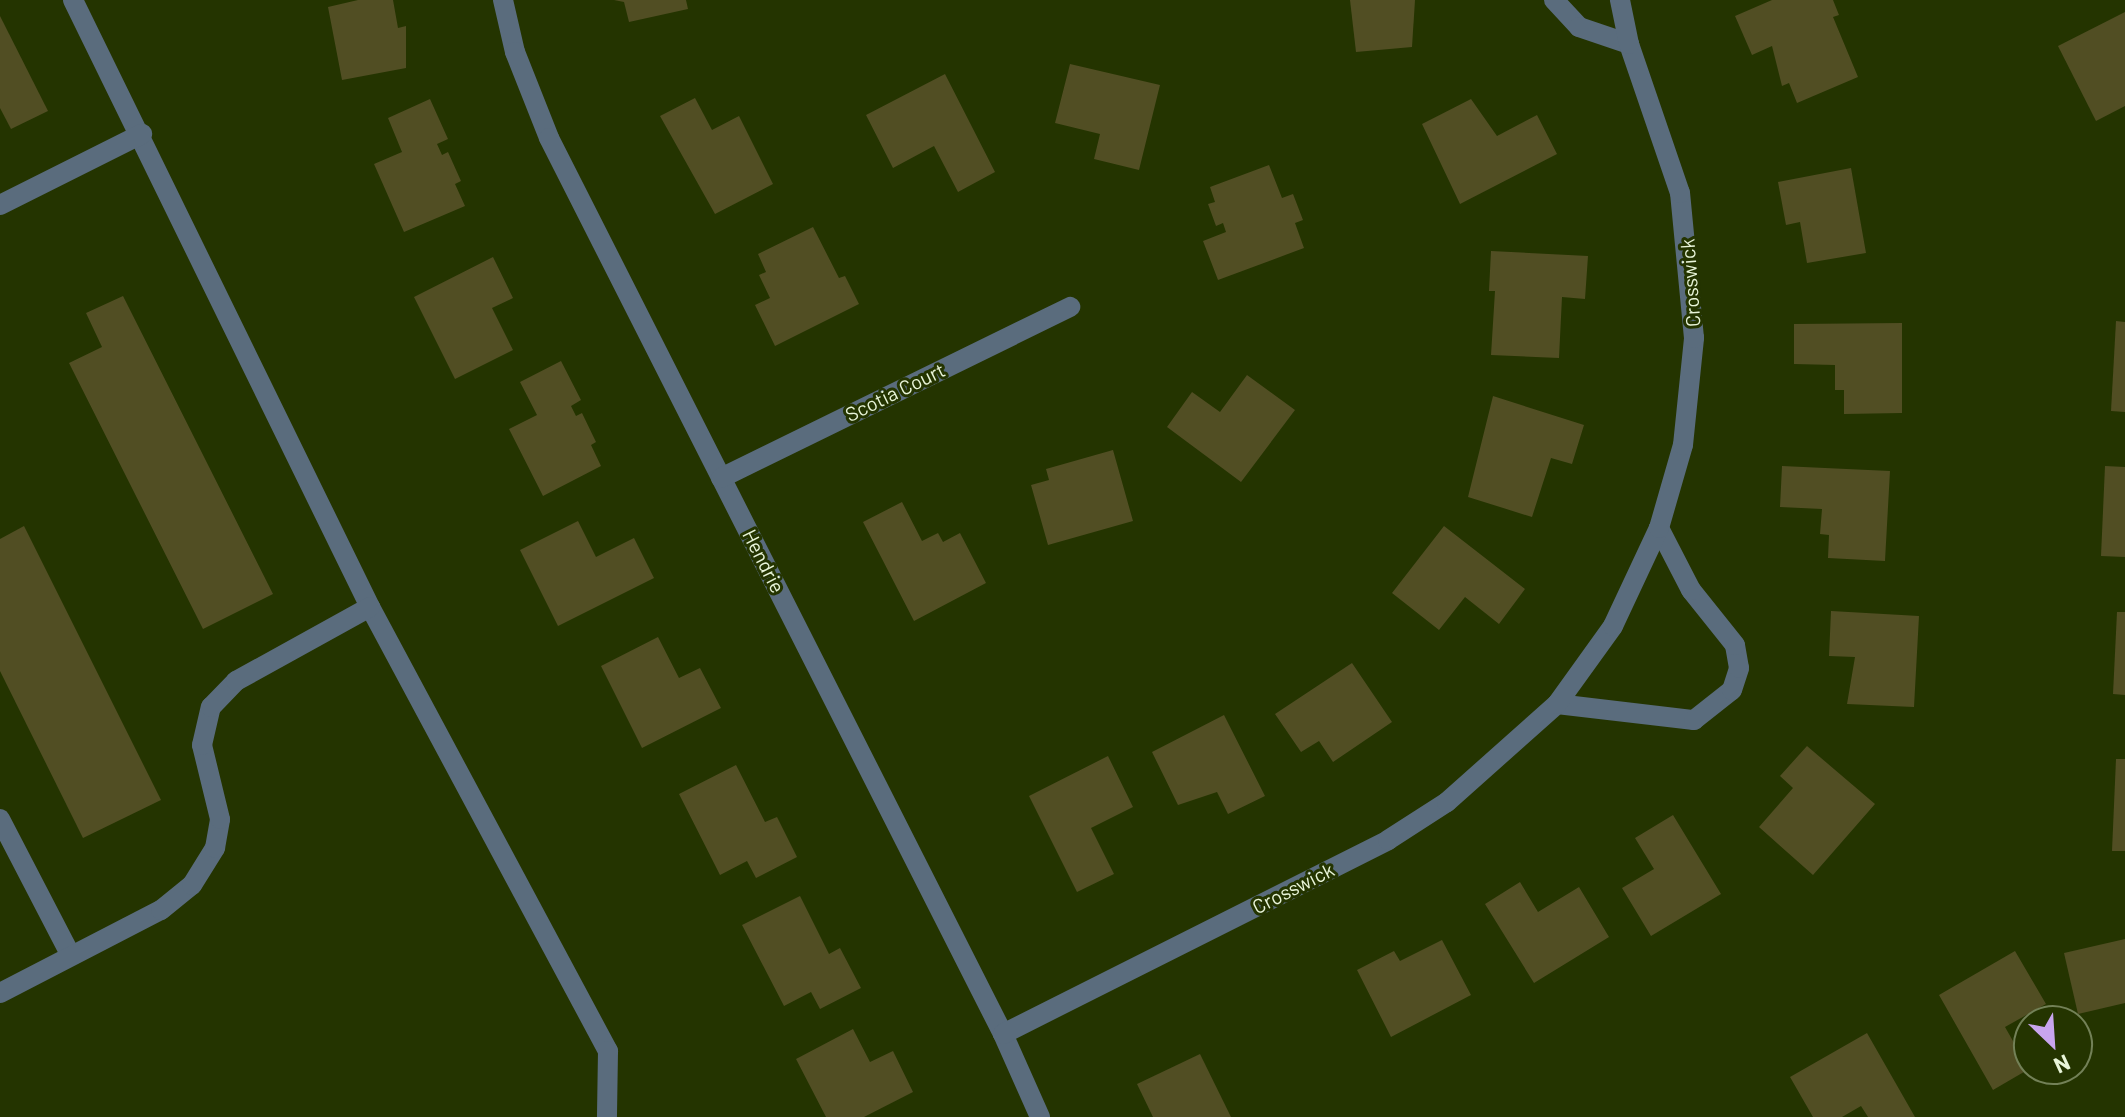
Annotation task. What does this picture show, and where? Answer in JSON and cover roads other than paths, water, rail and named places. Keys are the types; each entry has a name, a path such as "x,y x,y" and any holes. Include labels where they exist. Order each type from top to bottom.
{"street":[{"path":"73,0 142,134 370,607 608,1051 607,1117"},
{"name":"Hendrie","path":"503,0 515,52 549,138 1003,1034 1040,1117"},
{"path":"1554,0 1579,27 1629,44"},
{"name":"Crosswick","path":"1003,1034 1388,840 1459,792 1557,704 1613,626 1659,528 1683,445 1691,386 1693,289 1680,193 1629,44 1620,0"},
{"path":"0,205 142,134"},
{"name":"Scotia Court","path":"721,478 1070,307"},
{"path":"1557,704 1694,720 1732,690 1739,668 1735,645 1691,590 1659,528"},
{"path":"0,993 161,910 207,866 220,819 202,745 204,725 222,691 370,607"},
{"path":"0,819 71,956"}]}
